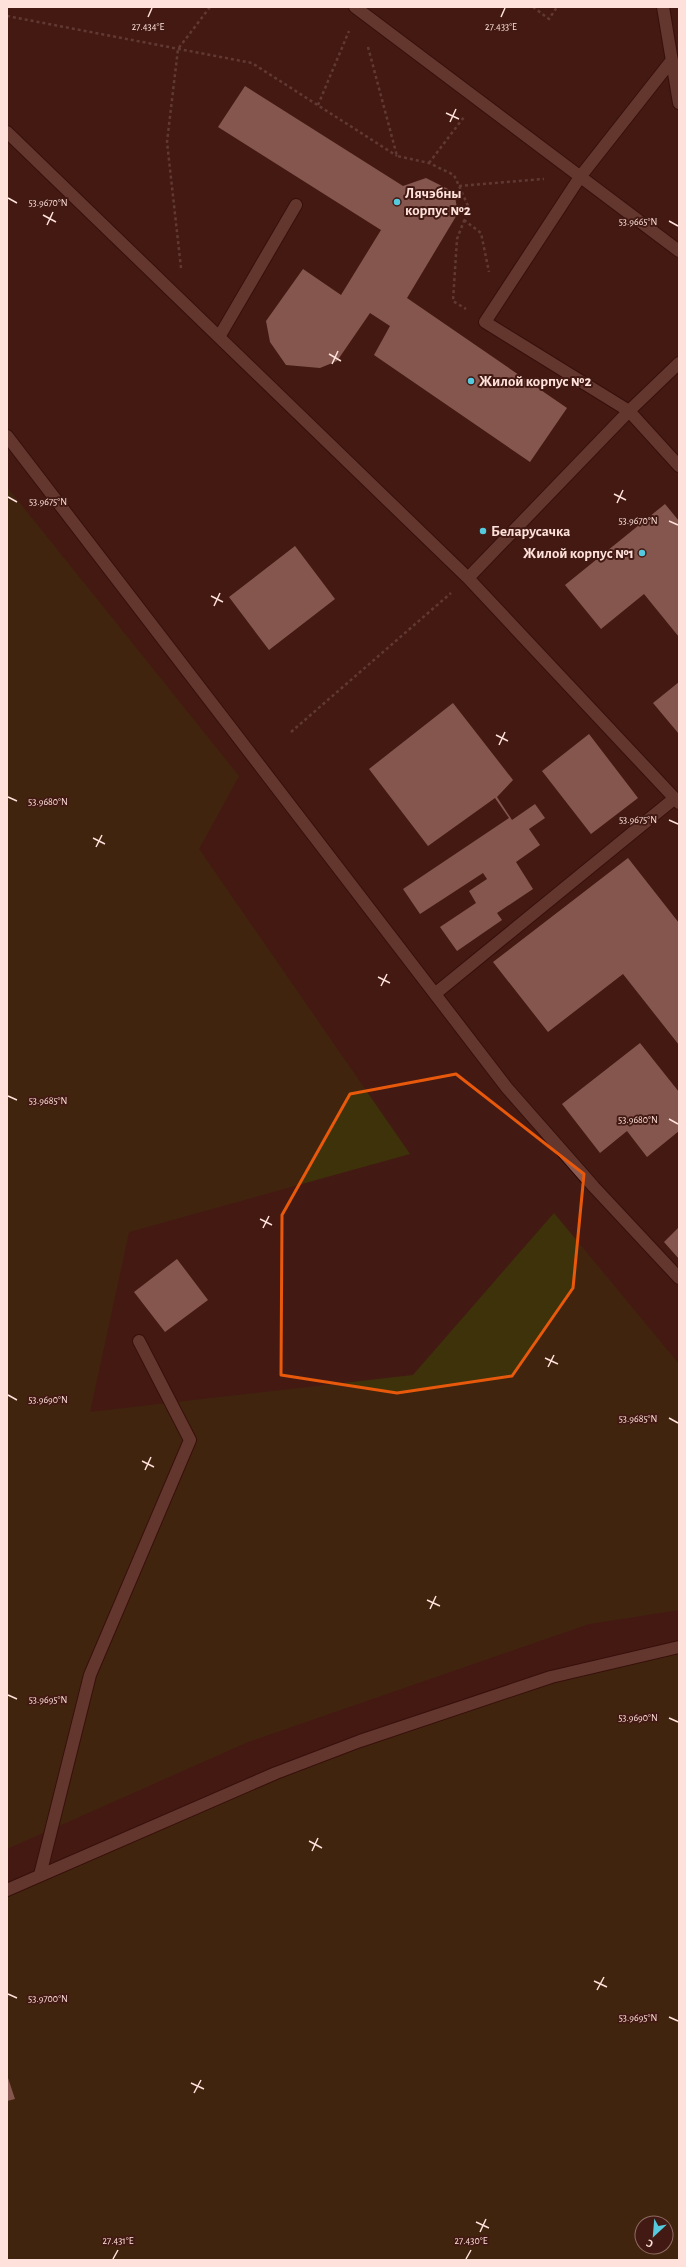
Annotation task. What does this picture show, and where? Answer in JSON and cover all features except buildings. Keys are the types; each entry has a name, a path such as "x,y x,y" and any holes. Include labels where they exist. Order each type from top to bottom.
{"street":[{"path":"662,7 679,103"},
{"path":"357,8 679,251"},
{"path":"672,60 580,177 485,322 629,411 679,466"},
{"path":"7,132 468,578 677,801 436,993"},
{"path":"219,337 296,205"},
{"path":"468,578 629,411 679,363"},
{"path":"7,436 513,1095 679,1278"},
{"path":"40,1875 90,1675 190,1440 139,1341"},
{"path":"7,1890 276,1773 360,1741 551,1677 679,1647"}],"path":[{"path":"185,304 167,142 178,49 210,7"},
{"path":"533,7 549,19 557,7"},
{"path":"318,105 357,8"},
{"path":"357,8 397,156"},
{"path":"7,16 252,63 397,156 429,163 454,175 469,208 457,239 453,301 485,322"},
{"path":"429,163 478,99"},
{"path":"459,186 580,177"},
{"path":"464,220 481,233 495,306"},
{"path":"291,732 468,578"}],"highlighted area":[{"path":"456,1074 584,1174 573,1288 512,1376 397,1393 281,1375 282,1215 350,1094"}],"shaded area":[{"path":"7,487 239,776 199,849 410,1154 129,1232 90,1412 413,1375 554,1213 679,1364 679,1610 589,1624 248,1742 7,1849"},
{"path":"679,1647 679,2260 7,2260 7,1890 276,1773 452,1711"}],"place":[{"name":"Лячэбны корпус №2","path":"397,202"},
{"name":"Жилой корпус №2","path":"471,381"},
{"name":"Беларусачка","path":"483,531"},
{"name":"Жилой корпус №1","path":"642,553"}]}
